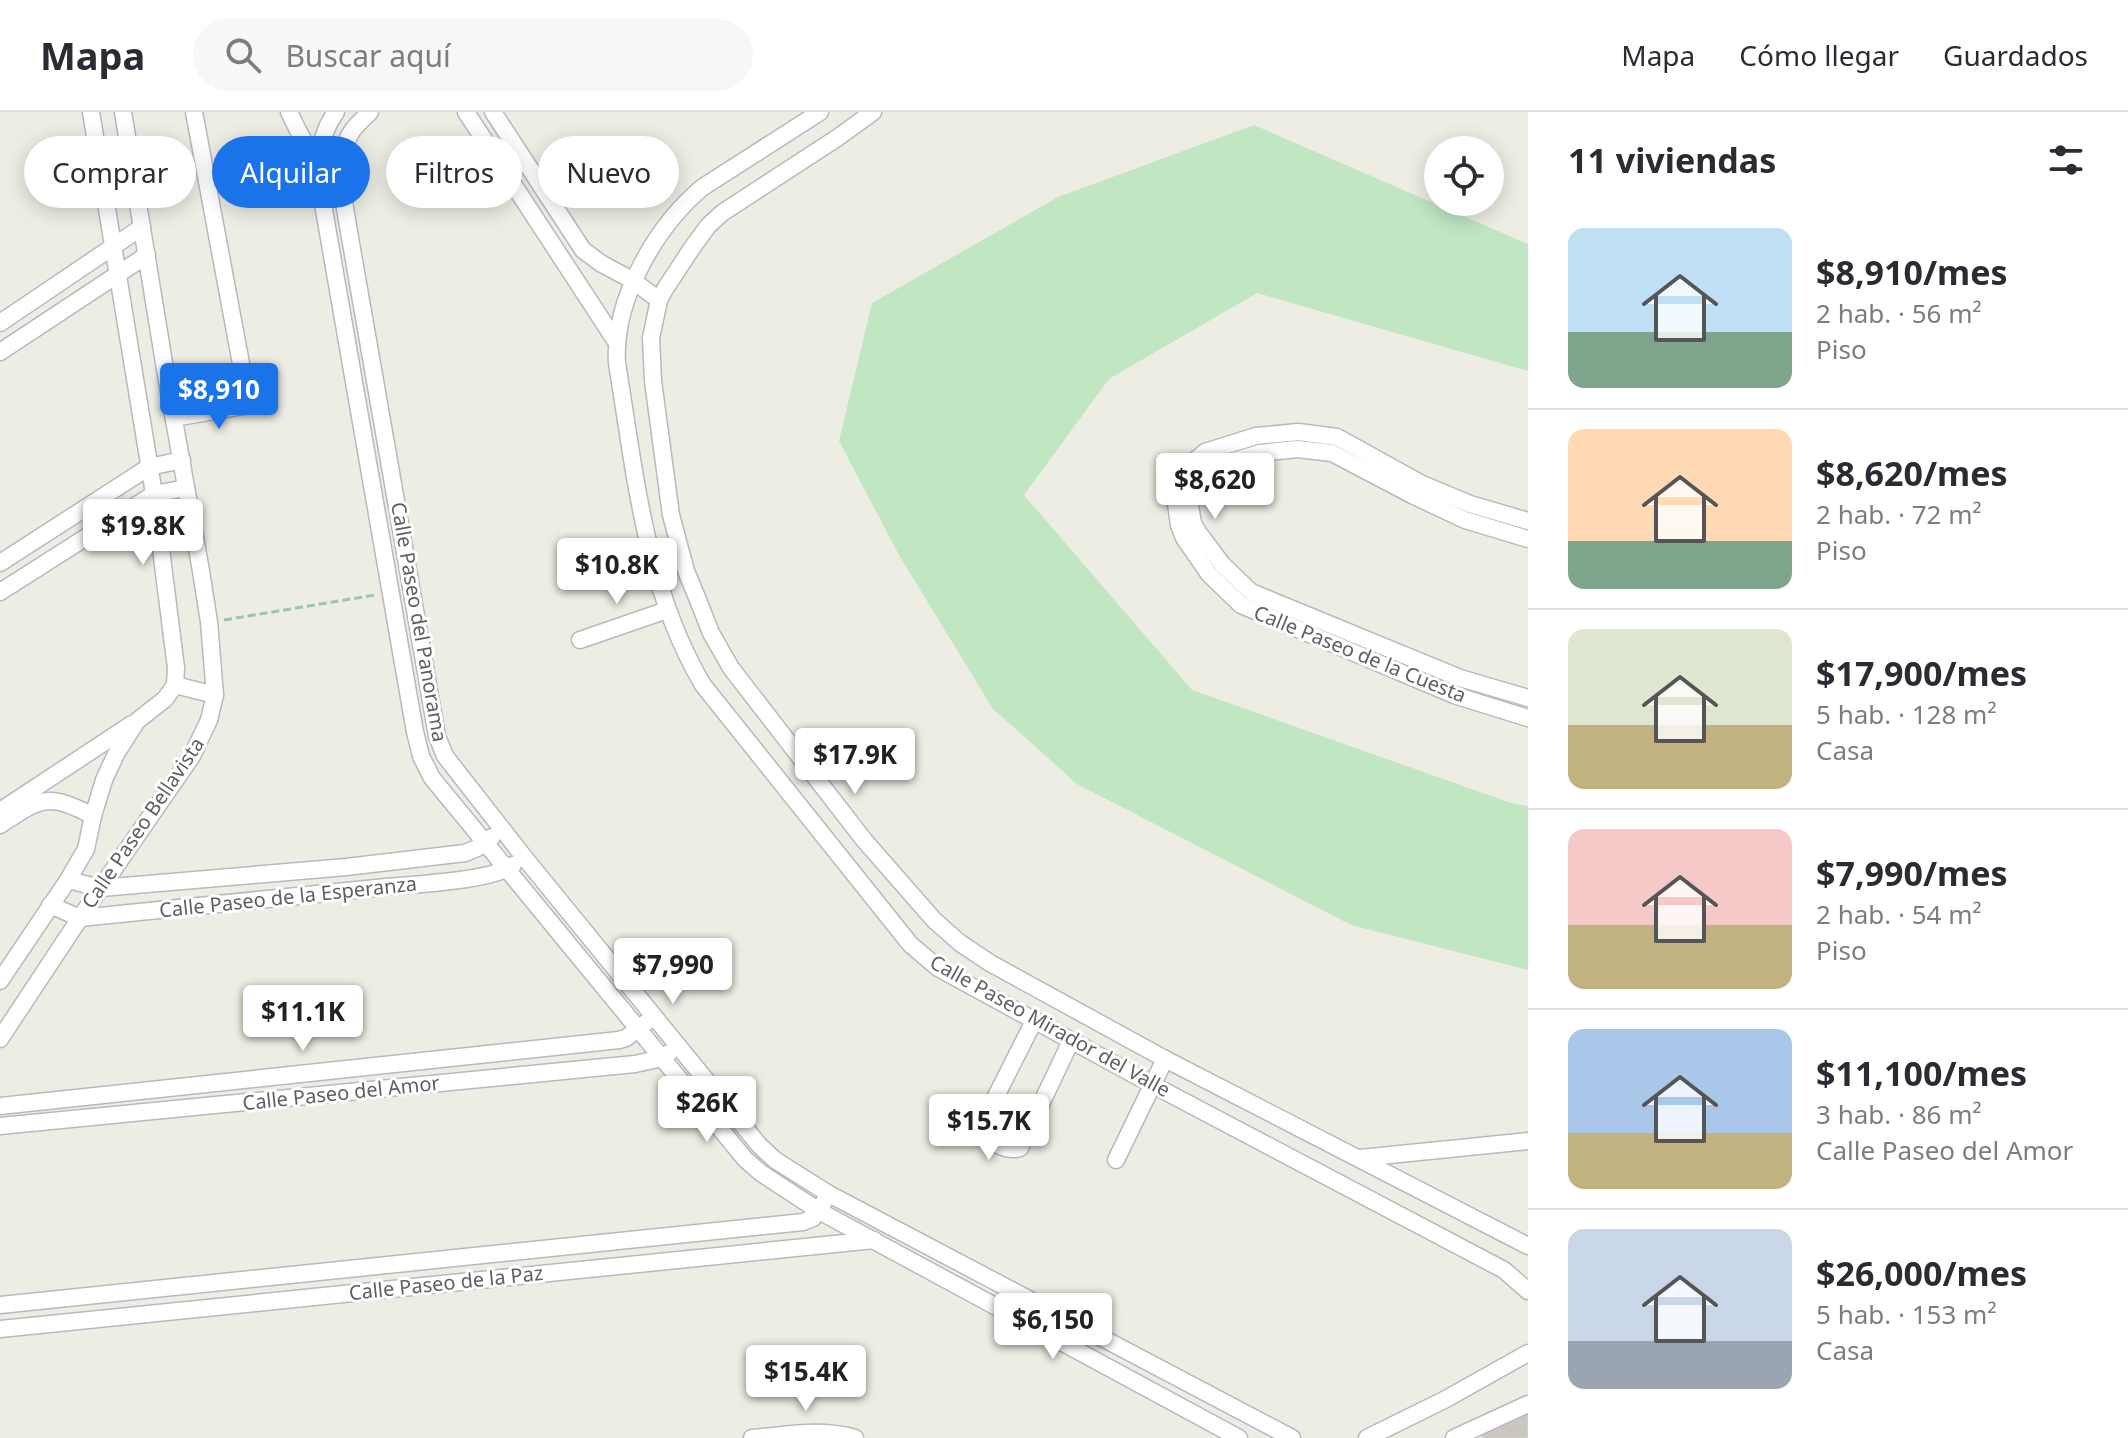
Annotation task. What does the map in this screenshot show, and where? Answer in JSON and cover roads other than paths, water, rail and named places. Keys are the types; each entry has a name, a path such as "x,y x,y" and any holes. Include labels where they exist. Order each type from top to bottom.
{"street":[{"path":"91,112 154,494 176,668 175,685 215,695"},
{"name":"Calle Paseo Bellavista","path":"0,1039 192,756 209,720 215,695 209,622 123,112"},
{"path":"174,418 243,406 248,401 194,112"},
{"path":"289,112 302,136"},
{"name":"Calle Paseo del Panorama","path":"323,136 336,112"},
{"name":"Calle Paseo del Panorama","path":"350,136 370,112"},
{"path":"466,112 615,340"},
{"path":"493,112 583,250 659,300"},
{"path":"820,112 837,138"},
{"name":"Calle Paseo Mirador del Valle","path":"820,112 690,198 665,229 632,280 615,340 643,521 667,610 703,685 910,944 938,968 1504,1270 1528,1291"},
{"name":"Calle Paseo Mirador del Valle","path":"873,112 722,213 692,248 659,300 651,338 653,381 671,515 691,583 711,633 731,668 864,840 934,920 960,943 990,963 1165,1059 1528,1246"},
{"name":"Calle Paseo del Panorama","path":"324,208 415,732 421,756 432,778 745,1159 761,1173 819,1211 1239,1438"},
{"name":"Calle Paseo del Panorama","path":"346,208 437,736 445,756 679,1047 775,1160 829,1194 1292,1438"},
{"path":"0,323 142,227"},
{"path":"0,352 147,255"},
{"name":"Calle Paseo de la Cuesta","path":"1528,539 1465,520 1337,437 1298,432 1256,436 1205,452 1179,480 1175,497 1179,525 1251,592 1460,678 1528,698"},
{"path":"0,563 149,467 182,460"},
{"path":"0,592 154,494 186,488"},
{"name":"Calle Paseo de la Cuesta","path":"1418,490 1528,521"},
{"name":"Calle Paseo de la Cuesta","path":"1191,535 1209,574 1241,605 1454,695 1528,718"},
{"path":"580,640 667,610"},
{"path":"1454,695 1460,678"},
{"name":"Calle Paseo Bellavista","path":"0,981 86,849 104,780 116,754 137,721 165,699 175,685"},
{"path":"0,811 137,721"},
{"path":"0,825 32,804 53,800 93,816"},
{"name":"Calle Paseo de la Esperanza","path":"68,880 101,888 430,858 465,853 486,842 502,828"},
{"path":"840,859 864,840"},
{"name":"Calle Paseo de la Esperanza","path":"50,905 80,918 482,876 507,870 524,857"},
{"name":"Calle Paseo del Amor","path":"0,1106 619,1040 655,1015"},
{"path":"1034,1021 982,1124 982,1133 986,1138 1008,1149 1020,1148 1071,1041"},
{"name":"Calle Paseo del Amor","path":"0,1126 635,1064 662,1058 679,1047"},
{"path":"1116,1160 1165,1059"},
{"path":"1360,1158 1528,1141"},
{"path":"819,1211 829,1194"},
{"name":"Calle Paseo de la Paz","path":"0,1305 803,1222 819,1211"},
{"path":"874,1240 883,1223"},
{"name":"Calle Paseo de la Paz","path":"0,1329 874,1240"},
{"path":"1367,1438 1528,1353"},
{"path":"1454,1438 1528,1404"},
{"path":"752,1438 835,1432 855,1438"}]}
